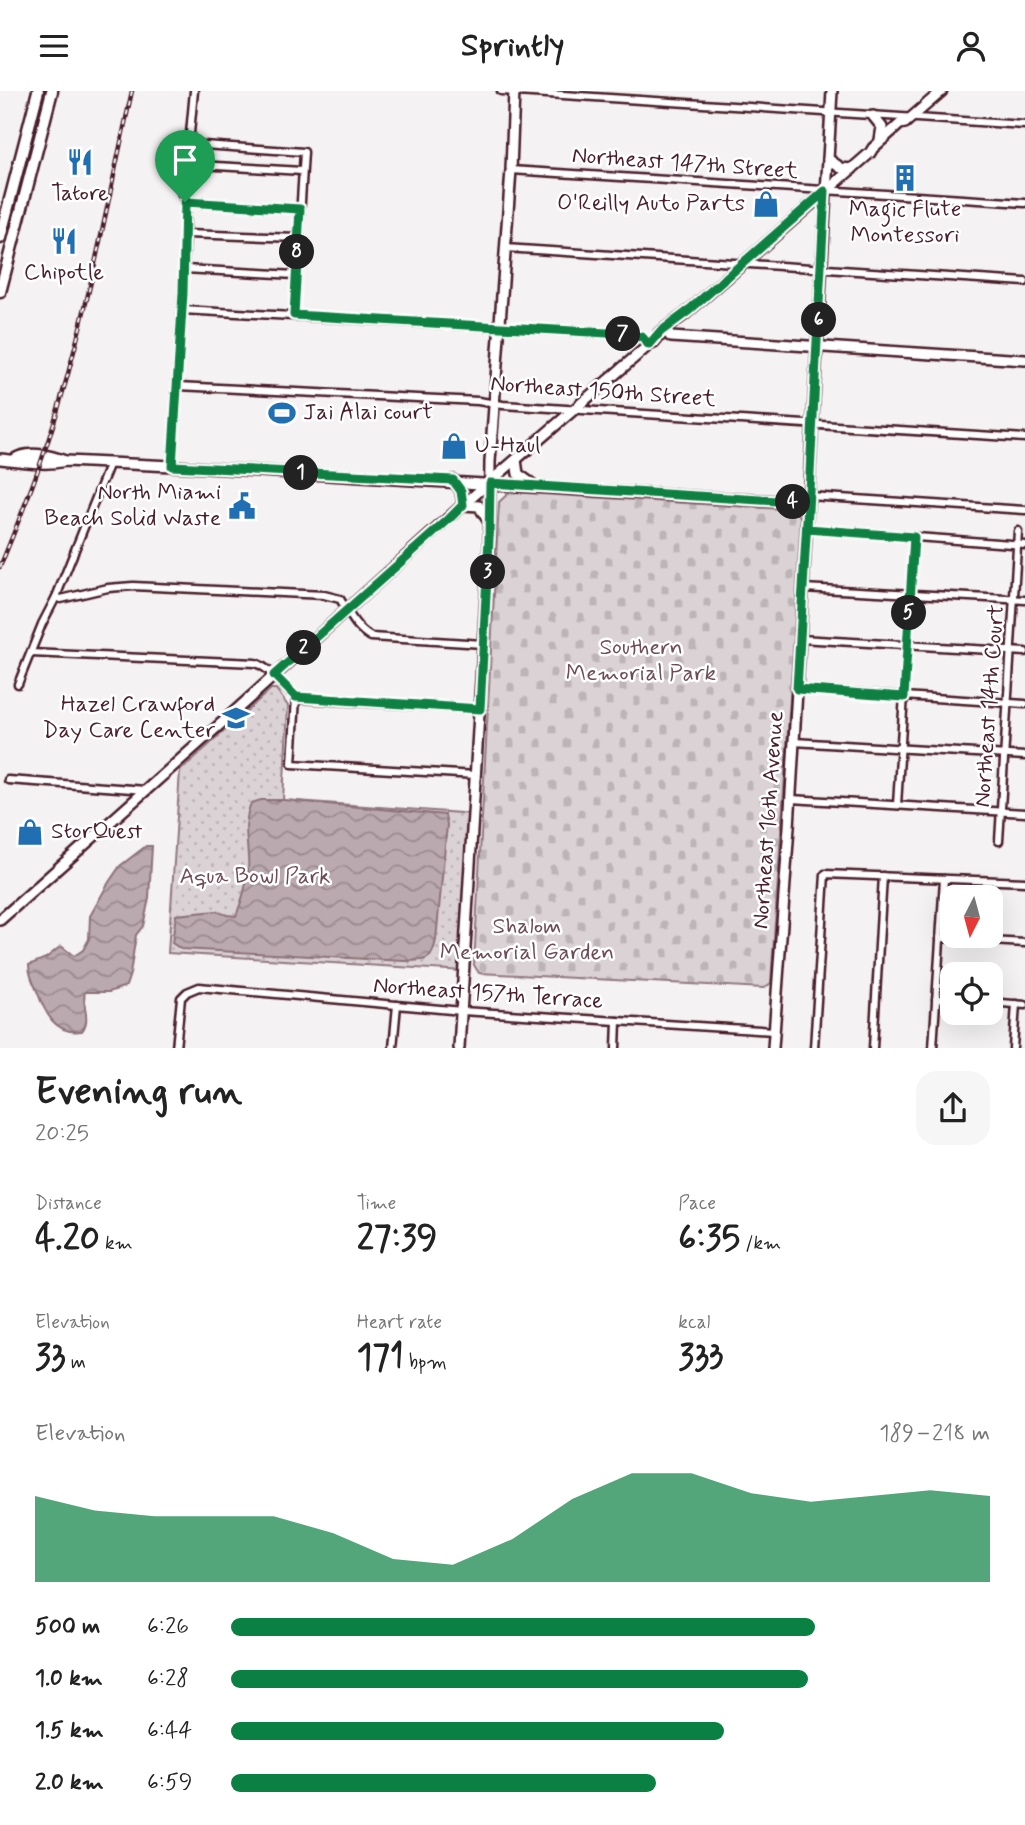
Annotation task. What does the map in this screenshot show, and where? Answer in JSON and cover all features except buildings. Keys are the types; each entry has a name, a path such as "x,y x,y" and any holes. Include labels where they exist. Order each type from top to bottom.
{"main road":[{"path":"0,238 38,91"},
{"path":"0,292 52,91"},
{"path":"30,125 29,144 35,158"},
{"path":"22,155 27,166 27,188"}],"street":[{"path":"172,466 186,234 185,202 178,184 189,144 194,91"},
{"path":"501,91 873,116 908,121 1025,125"},
{"path":"459,1048 514,91"},
{"name":"Northeast 16th Avenue","path":"773,1048 791,799 832,91"},
{"path":"870,153 876,152 904,128 908,121 942,91"},
{"path":"873,116 882,127 880,142"},
{"path":"0,920 463,505 663,335 664,330 852,169 900,124 908,121"},
{"path":"189,144 304,152 294,315"},
{"path":"828,159 841,168 852,169"},
{"path":"182,164 302,170"},
{"name":"Northeast 147th Street","path":"511,170 1025,203"},
{"path":"185,202 300,209"},
{"path":"186,234 298,238"},
{"path":"505,248 1025,282"},
{"path":"184,269 295,275"},
{"path":"182,310 624,334 642,337 649,345"},
{"path":"664,330 671,337 1025,360"},
{"name":"Northeast 150th Street","path":"178,386 495,402 503,405 1025,438"},
{"path":"0,459 13,460 24,455 53,456 66,461 110,464 1025,510"},
{"path":"516,460 518,474 533,485"},
{"path":"18,684 110,464"},
{"path":"453,480 461,491 463,505"},
{"path":"463,505 479,506 490,523"},
{"path":"807,529 1021,545"},
{"name":"Northeast 14th Court","path":"999,841 1010,651 1021,545 1018,531"},
{"path":"897,805 914,537"},
{"path":"56,597 61,599 108,588 140,586 324,595 340,599 365,633 371,637 483,644"},
{"path":"803,588 1025,600"},
{"path":"800,639 1025,652"},
{"path":"30,653 255,663 262,665 296,697 480,709"},
{"path":"797,689 1025,704"},
{"path":"296,697 292,764 476,775"},
{"path":"794,742 1025,756"},
{"path":"8,780 146,790"},
{"path":"791,799 1025,813"},
{"path":"814,1048 825,874 1025,882"},
{"path":"873,1048 883,876"},
{"path":"944,879 944,885"},
{"path":"933,1048 940,938"},
{"path":"1003,942 1025,943"},
{"name":"Northeast 157th Terrace","path":"176,1048 181,997 199,987 462,1011 774,1031"},
{"path":"936,999 940,999"},
{"path":"1003,1003 1025,1005"},
{"path":"1013,1048 1016,1004"},
{"path":"393,1048 397,1005"},
{"path":"615,1048 617,1021"}],"green space":[{"name":"Southern Memorial Park","path":"510,492 796,510 802,520 771,983 764,988 479,973 474,965 499,502"},
{"name":"Aqua Bowl Park","path":"271,689 276,689 288,706 283,800 474,814 464,971 168,953 180,771"}],"water":[{"path":"261,800 445,815 447,825 436,940 430,956 422,960 404,961 181,949 172,943 176,915 216,911 236,916 248,872 247,817 251,803"},
{"path":"146,846 152,846 149,898 143,926 136,935 126,986 109,992 85,992 85,1026 82,1031 65,1030 52,1021 44,1007 29,965 46,958 61,946 74,956 83,950 89,939 90,916 109,882 120,866"}],"railway":[{"path":"0,567 40,465 71,364 132,91"}],"place":[{"name":"Tatore","path":"80,162"},
{"name":"Magic Flute Montessori","path":"905,178"},
{"name":"O'Reilly Auto Parts","path":"766,204"},
{"name":"Chipotle","path":"64,241"},
{"name":"Jai Alai court","path":"282,413"},
{"name":"U-Haul","path":"454,446"},
{"name":"North Miami Beach Solid Waste","path":"242,506"},
{"name":"Hazel Crawford Day Care Center","path":"236,718"},
{"name":"StorQuest","path":"30,832"}],"route":[{"path":"825,191 807,529 914,537 904,697 797,689 808,503 490,483 480,709 304,699 290,693 274,675 449,519 463,505 462,494 453,480 172,466 186,234 185,202 300,209 294,315 624,334 642,337 649,345 660,332 687,312 825,191"}],"park label":[{"name":"Shalom Memorial Garden","path":"527,940"}]}
